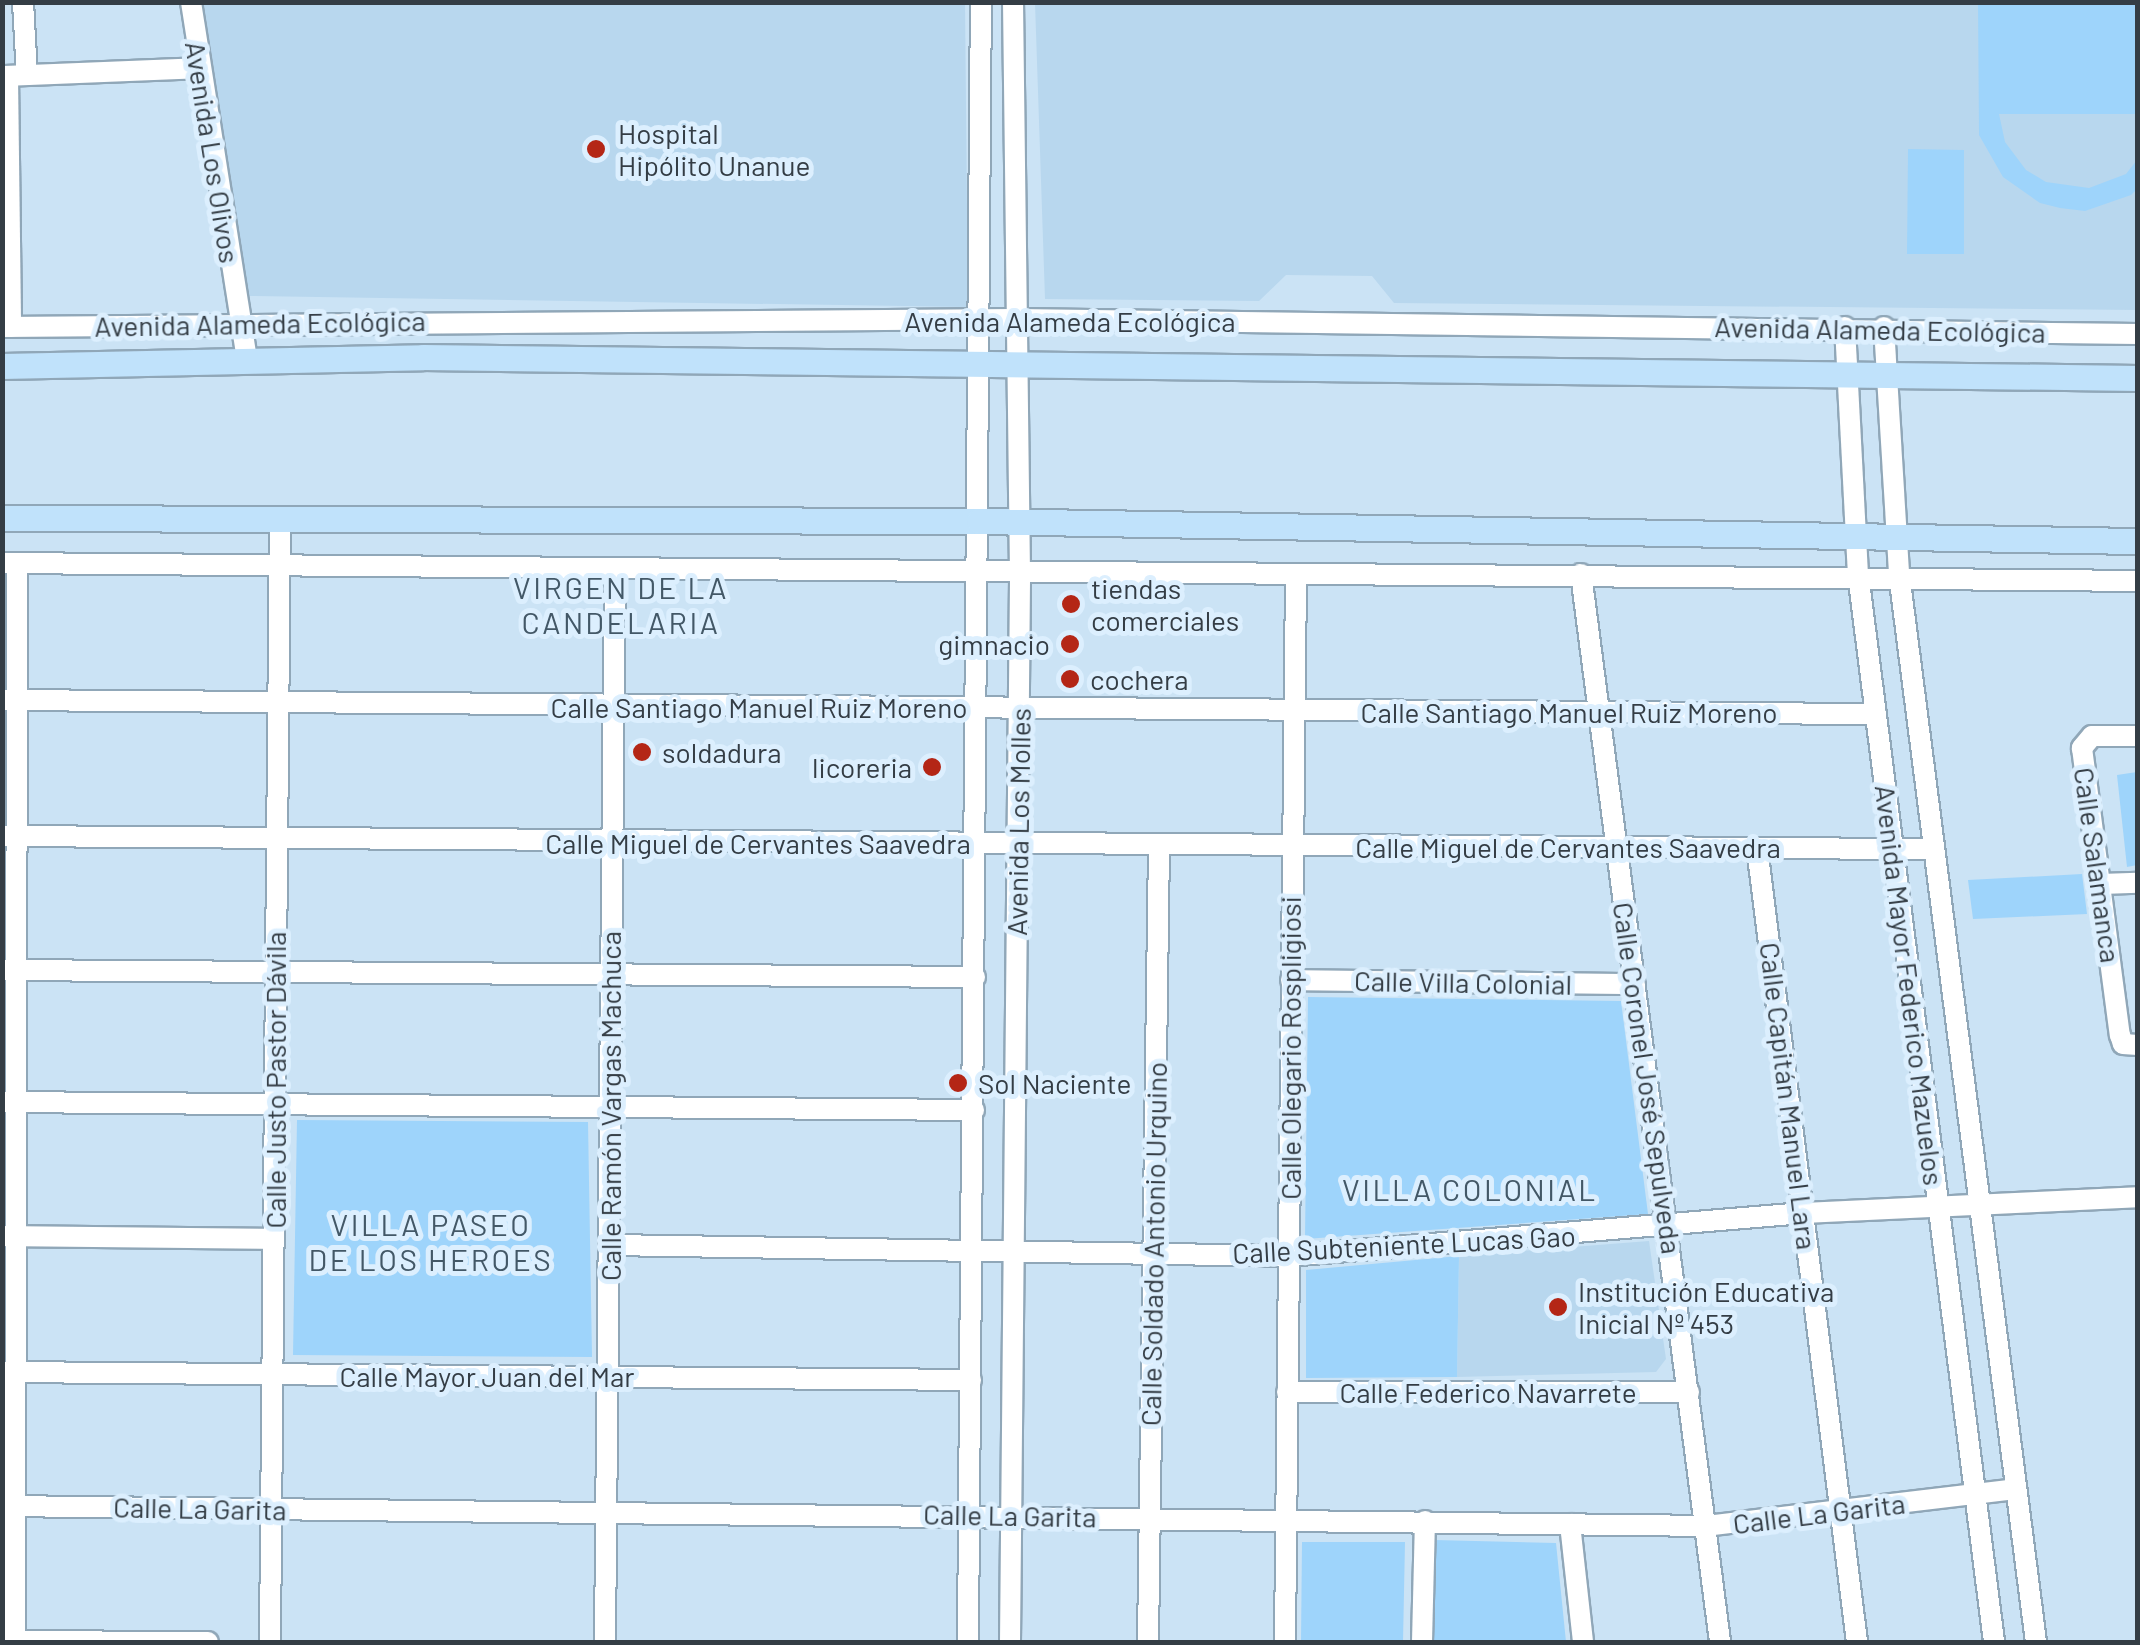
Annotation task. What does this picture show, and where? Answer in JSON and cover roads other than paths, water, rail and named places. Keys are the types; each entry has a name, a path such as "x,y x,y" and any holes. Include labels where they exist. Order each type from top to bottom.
{"main road":[{"name":"Avenida Alameda Ecológica","path":"2,366 247,361 1017,364 2138,378"},
{"path":"2,518 979,520 2138,541"}],"street":[{"path":"7,327 13,76 24,2"},
{"name":"Avenida Los Olivos","path":"190,2 247,361"},
{"name":"Avenida Los Molles","path":"968,1642 979,573 980,2"},
{"name":"Avenida Los Molles","path":"1010,1642 1020,574 1013,2"},
{"path":"13,76 200,68"},
{"name":"Avenida Alameda Ecológica","path":"7,327 241,320 1017,319 1884,327 2138,334"},
{"name":"Avenida Mayor Federico Mazuelos","path":"1845,327 1858,574 1994,1642"},
{"name":"Avenida Mayor Federico Mazuelos","path":"1884,327 1899,574 2036,1642"},
{"name":"Calle Justo Pastor Dávila","path":"270,1642 280,518"},
{"path":"208,1642 11,1641 10,563 1020,574 1899,574 2138,581"},
{"name":"Calle Ramón Vargas Machuca","path":"606,1642 615,570"},
{"name":"Calle Olegario Rospligiosi","path":"1285,1642 1296,574"},
{"name":"Calle Coronel José Sepulveda","path":"1581,574 1720,1642"},
{"name":"Calle Santiago Manuel Ruiz Moreno","path":"10,700 1876,714"},
{"name":"Calle Salamanca","path":"2130,1044 2101,884 2083,742 2138,736"},
{"name":"Calle Miguel de Cervantes Saavedra","path":"11,836 1934,849"},
{"name":"Calle Soldado Antonio Urquino","path":"1148,1642 1158,845"},
{"name":"Calle Capitán Manuel Lara","path":"1757,848 1857,1642"},
{"path":"2101,884 2138,882"},
{"path":"11,970 975,977"},
{"name":"Calle Villa Colonial","path":"1291,980 1635,984"},
{"path":"11,1102 974,1110"},
{"name":"Calle Subteniente Lucas Gao","path":"609,1245 1014,1248 1288,1256 1668,1228 1803,1213 2138,1197"},
{"path":"11,1236 274,1239"},
{"name":"Calle Mayor Juan del Mar","path":"10,1372 971,1380"},
{"name":"Calle Federico Navarrete","path":"1288,1392 1689,1392"},
{"name":"Calle La Garita","path":"10,1506 1011,1514 1706,1526 2016,1489"},
{"path":"1422,1642 1425,1521"},
{"path":"1570,1524 1583,1642"}],"place":[{"name":"Hospital Hipólito Unanue","path":"596,149"},
{"name":"tiendas comerciales","path":"1071,604"},
{"name":"gimnacio","path":"1070,644"},
{"name":"cochera","path":"1070,679"},
{"name":"soldadura","path":"642,752"},
{"name":"licoreria","path":"932,767"},
{"name":"Sol Naciente","path":"958,1083"},
{"name":"Institución Educativa Inicial Nº 453","path":"1558,1307"}],"district":[{"name":"VIRGEN DE LA CANDELARIA","path":"621,604"},
{"name":"VILLA COLONIAL","path":"1470,1189"},
{"name":"VILLA PASEO DE LOS HEROES","path":"431,1241"}]}
